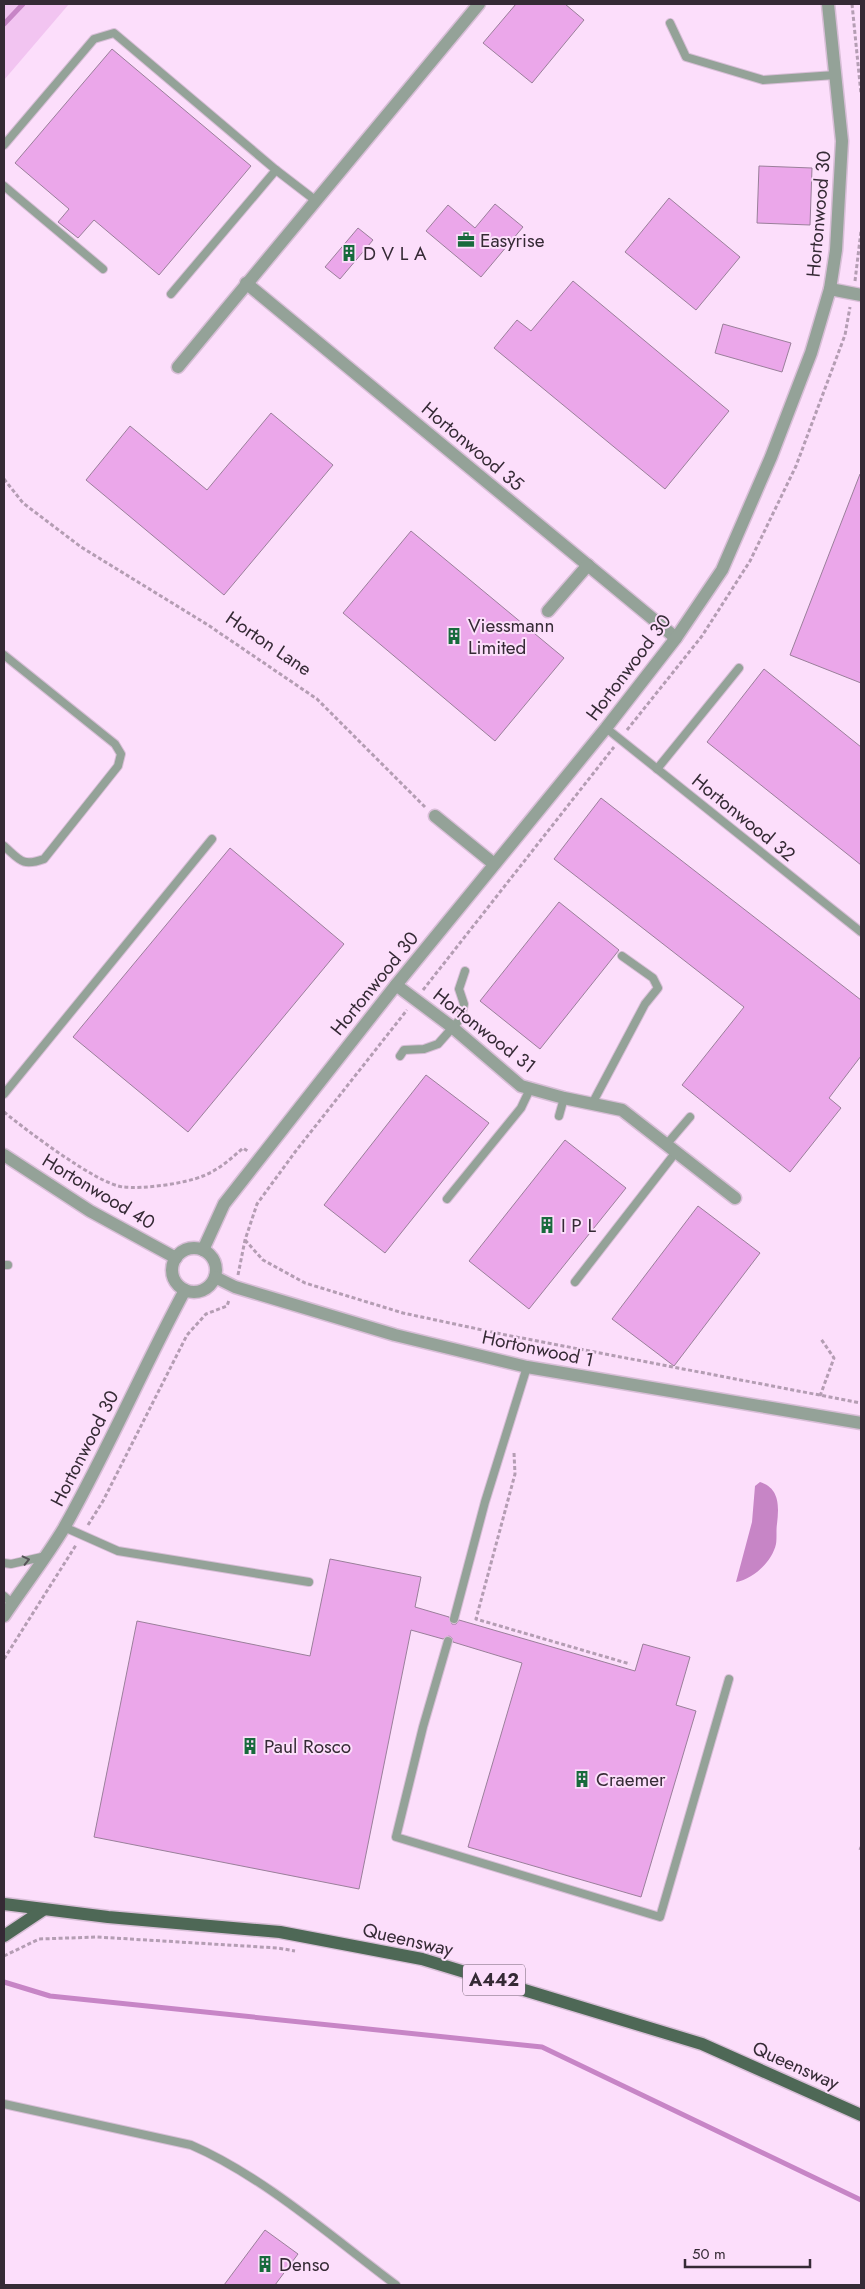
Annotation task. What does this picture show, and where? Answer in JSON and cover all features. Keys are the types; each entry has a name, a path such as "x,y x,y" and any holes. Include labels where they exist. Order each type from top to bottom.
{"main road":[{"name":"Queensway","path":"4,1904 43,1910 280,1932 422,1959 702,2044 861,2115"},
{"path":"4,1936 43,1910"}],"street":[{"path":"178,367 479,4"},
{"name":"Hortonwood 30","path":"203,1250 224,1204 396,985 606,728 676,638 726,561 775,448 811,353 830,289 836,250 842,141 828,4"},
{"name":"Hortonwood 35","path":"246,283 676,638"},
{"path":"830,289 861,296"},
{"path":"548,610 588,565"},
{"path":"435,816 494,864"},
{"name":"Hortonwood 31","path":"396,985 452,1027 521,1086 564,1098 622,1110 735,1198"},
{"name":"Hortonwood 40","path":"4,1155 90,1211 176,1258"},
{"path":"191,1248 203,1250 213,1258 216,1271 214,1277 206,1288 199,1291 185,1290 174,1280 172,1273 176,1258 180,1253 191,1248"},
{"name":"Hortonwood 1","path":"214,1277 234,1286 395,1335 527,1367 861,1423"},
{"name":"Hortonwood 30","path":"4,1616 8,1600 47,1555 64,1527 111,1440 185,1290"}],"lane":[{"path":"670,23 686,57 763,80 835,75"},
{"path":"4,145 94,39 114,33 276,170 315,200"},
{"path":"172,294 276,170"},
{"path":"4,186 103,269"},
{"path":"4,655 115,744 121,754 118,766 44,859 32,864 24,863 4,846"},
{"path":"657,769 739,668"},
{"name":"Hortonwood 32","path":"606,728 861,932"},
{"path":"4,1094 212,838"},
{"path":"592,1104 645,1004 658,988 653,978 622,956"},
{"path":"400,1056 404,1050 424,1049 438,1044 460,1018 464,1004 459,989 465,971"},
{"path":"447,1199 521,1108 530,1089"},
{"path":"559,1116 564,1098"},
{"path":"576,1282 671,1148 690,1116"},
{"path":"454,1619 485,1502 527,1367"},
{"path":"64,1527 118,1551 309,1582"},
{"path":"4,1563 11,1564 47,1555"},
{"path":"448,1641 423,1727 396,1837 660,1917 729,1680"},
{"path":"4,2104 191,2145 220,2158 262,2184 396,2285"}],"path":[{"path":"852,4 861,94"},
{"path":"858,266 861,270"},
{"name":"Horton Lane","path":"4,479 23,503 81,547 208,624 317,699 435,816"},
{"path":"242,1264 245,1240 257,1204 295,1152 395,1026"},
{"path":"4,1112 96,1177 122,1187 162,1185 202,1176 225,1164 243,1148 250,1152"},
{"path":"273,1170 279,1175"},
{"path":"245,1240 263,1260 305,1283 403,1313 861,1403"},
{"path":"92,1518 187,1335 206,1314 227,1306"},
{"path":"820,1396 834,1358 821,1340"},
{"path":"516,1449 514,1456 515,1474 476,1619 630,1664"},
{"path":"4,1658 74,1548"},
{"path":"4,1955 39,1939 97,1937 278,1948 297,1952"}],"shaded area":[{"path":"4,4 69,4 4,80"},
{"path":"760,1482 767,1485 775,1493 777,1499 776,1544 774,1551 761,1569 749,1577 736,1582 752,1522 755,1486"}],"building":[{"path":"516,4 565,4 584,20 532,83 483,43"},
{"path":"112,49 251,166 159,275 94,220 78,238 58,222 69,209 15,163"},
{"path":"759,166 812,168 810,225 757,223"},
{"path":"669,198 740,257 696,310 625,252"},
{"path":"495,204 523,227 481,277 426,231 448,205 475,228"},
{"name":"D V L A","path":"358,228 373,240 340,279 325,267"},
{"path":"573,281 729,411 665,489 494,348 517,320 531,331"},
{"path":"723,324 791,343 782,372 715,353"},
{"path":"271,413 333,465 224,595 86,480 130,426 207,490"},
{"path":"861,474 861,683 790,655"},
{"name":"Viessmann Limited","path":"411,531 564,658 495,741 343,613"},
{"path":"764,669 861,747 861,865 707,742"},
{"path":"601,798 861,1000 861,1056 829,1098 841,1108 790,1172 682,1085 744,1007 554,859"},
{"path":"230,848 344,944 188,1132 73,1037"},
{"path":"559,902 619,950 540,1049 480,1001"},
{"path":"426,1075 489,1123 385,1253 324,1205"},
{"name":"I P L","path":"565,1140 626,1188 529,1309 469,1261"},
{"path":"698,1206 760,1253 674,1366 612,1319"},
{"name":"Paul Rosco","path":"330,1559 421,1577 415,1607 449,1617 452,1624 456,1624 459,1620 635,1671 643,1644 690,1657 676,1705 696,1711 641,1897 468,1847 522,1663 453,1642 449,1636 443,1639 411,1630 359,1889 94,1837 137,1621 310,1656"},
{"name":"Denso","path":"265,2230 298,2254 275,2285 224,2285"}],"waterway":[{"path":"4,24 23,4"},
{"path":"4,1982 50,1996 542,2047 861,2200"}],"place":[{"name":"Easyrise","path":"466,240"},
{"name":"D V L A","path":"349,253"},
{"name":"Viessmann Limited","path":"454,636"},
{"name":"I P L","path":"547,1225"},
{"name":"Paul Rosco","path":"250,1746"},
{"name":"Craemer","path":"582,1779"},
{"name":"Denso","path":"265,2264"}]}
